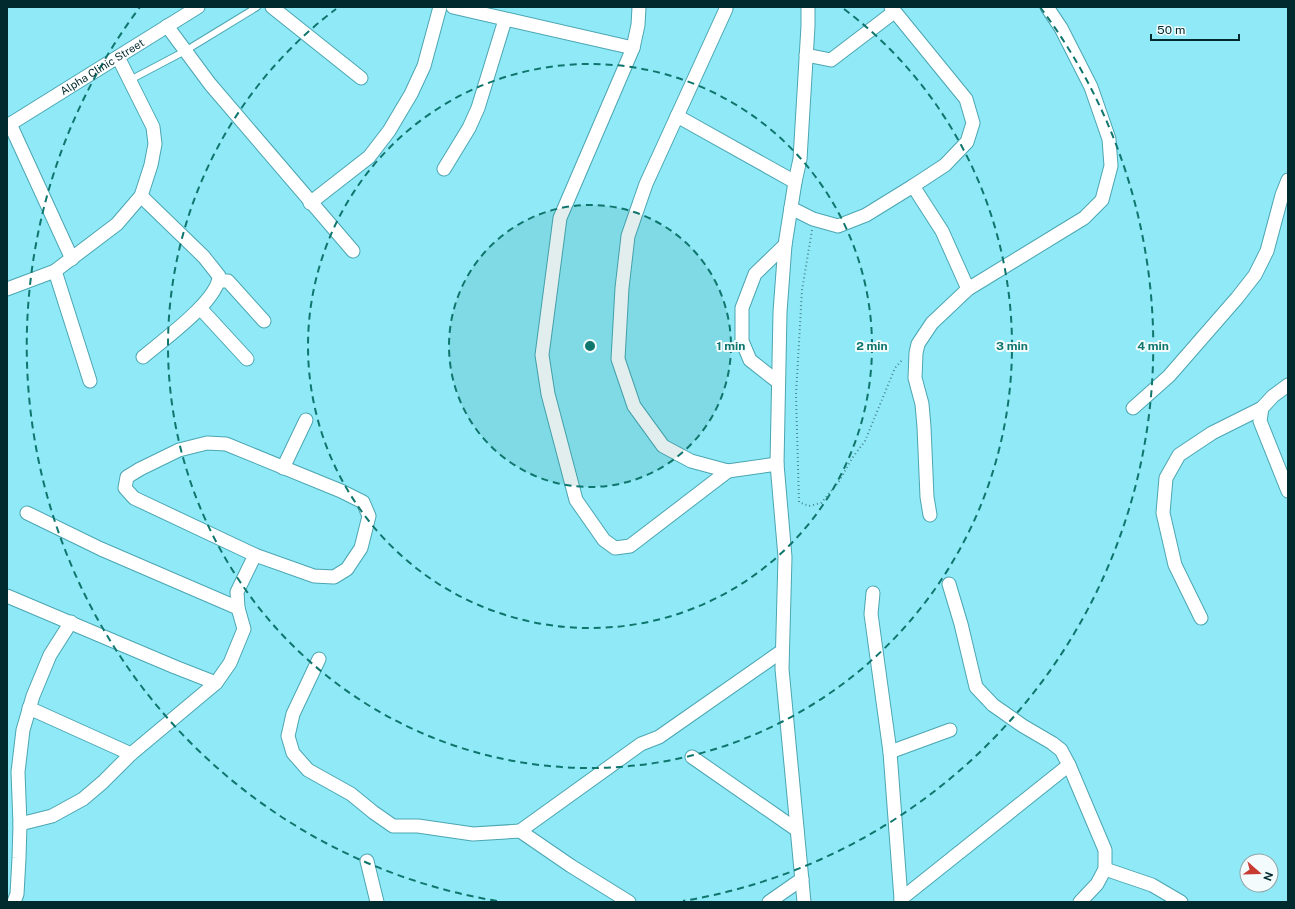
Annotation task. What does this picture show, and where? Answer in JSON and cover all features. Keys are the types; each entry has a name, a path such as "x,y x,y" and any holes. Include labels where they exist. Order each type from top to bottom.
{"street":[{"name":"Alpha Clinic Street","path":"8,125 198,7"},
{"path":"272,7 361,78"},
{"path":"310,203 369,157 389,131 411,94 424,66 440,7"},
{"path":"453,7 634,48"},
{"path":"639,7 634,48 560,218 542,355 548,394 576,500 604,540 615,548 630,546 728,471"},
{"path":"804,902 782,669 785,557 777,464 780,312 785,245 800,159 808,7"},
{"path":"930,515 927,497 922,404 915,378 918,344 932,322 968,289 1084,218 1102,200 1111,166 1109,139 1091,87 1060,28 1047,7"},
{"path":"726,9 646,184 628,236 622,288 618,359 634,406 663,446 691,461 728,471 777,464"},
{"path":"791,208 813,219 838,226 866,215 945,165 967,142 973,123 966,99 893,9 832,60 806,54"},
{"path":"444,169 469,128 478,108 505,20"},
{"path":"167,26 210,84 310,203 353,251"},
{"path":"7,288 55,271 117,224 141,196 151,165 155,144 153,127 118,57"},
{"path":"677,116 795,182"},
{"path":"8,125 72,259"},
{"path":"1132,408 1169,376 1237,298 1255,275 1267,251 1282,195 1288,180"},
{"path":"913,186 942,231 968,289"},
{"path":"141,196 204,257 219,276 219,282 214,291 200,308 143,357"},
{"path":"778,382 750,360 742,341 742,308 755,274 785,245"},
{"path":"55,271 90,381"},
{"path":"219,282 228,281 264,321"},
{"path":"200,308 247,359"},
{"path":"1201,618 1175,565 1163,514 1166,478 1179,455 1212,433 1262,408 1273,396 1288,385"},
{"path":"1262,408 1260,421 1288,491"},
{"path":"283,468 306,420"},
{"path":"207,443 226,444 341,491 363,502 369,516 360,548 347,568 334,576 314,576 254,555 134,498 125,488 127,477 179,450 207,443"},
{"path":"27,513 101,549 238,608"},
{"path":"20,824 52,816 83,799 103,782 131,754 216,683 230,663 244,628 238,608 237,592 254,555"},
{"path":"949,584 962,624 976,687 993,706 1052,743 1060,750 1069,765 1105,850 1105,869 1097,884 1080,902"},
{"path":"873,593 871,614 890,752 901,901"},
{"path":"7,596 71,622 133,650 216,683"},
{"path":"14,902 17,894 20,824 18,772 23,730 33,696 50,655 71,622"},
{"path":"319,659 293,714 288,736 293,753 308,770 351,794 372,812 394,826 418,826 473,834 520,830 641,744 659,737 782,651"},
{"path":"29,708 131,754"},
{"path":"890,752 950,730"},
{"path":"692,757 797,830"},
{"path":"901,901 1069,765"},
{"path":"520,830 571,866 629,902"},
{"path":"367,861 377,902"},
{"path":"1105,869 1152,885 1181,902"},
{"path":"769,902 802,879"}],"lane":[{"path":"130,80 185,51 257,7"}],"path":[{"path":"813,219 802,290 796,395 799,502 809,506 821,503 838,483 865,440 895,368 904,358"}]}
